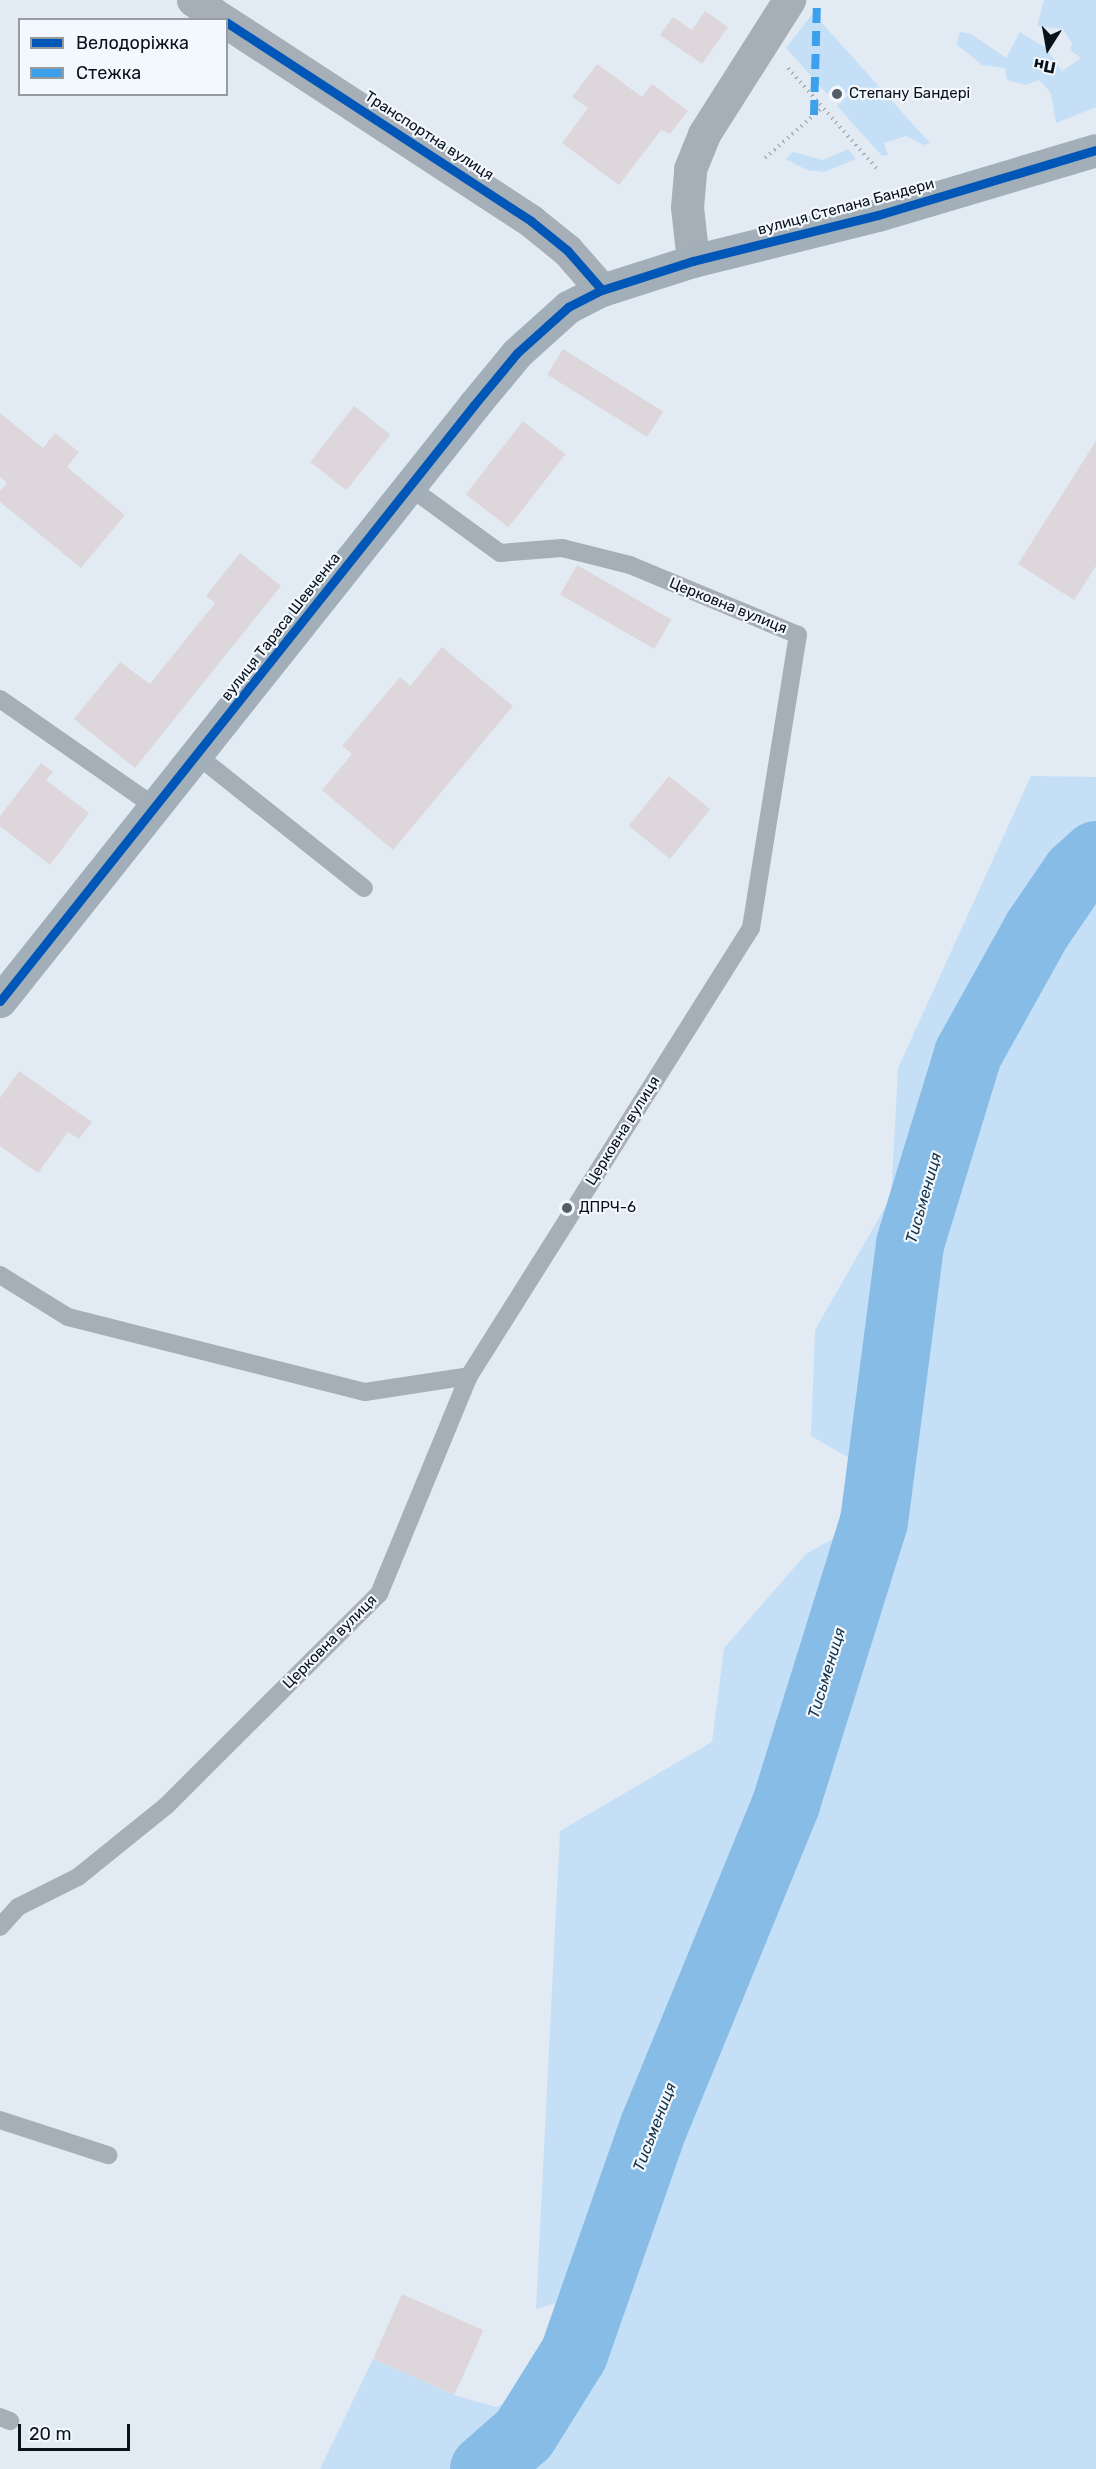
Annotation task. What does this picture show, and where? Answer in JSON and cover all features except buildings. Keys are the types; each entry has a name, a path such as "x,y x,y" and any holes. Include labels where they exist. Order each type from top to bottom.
{"main road":[{"name":"вулиця Степана Бандери","path":"602,290 693,261 878,215 1096,150"},
{"name":"вулиця Тараса Шевченка","path":"0,1001 157,808 517,353 568,307 602,290"}],"street":[{"name":"Транспортна вулиця","path":"193,0 220,18"},
{"path":"693,261 687,207 690,169 704,134 789,0"},
{"name":"Транспортна вулиця","path":"228,23 531,220 567,250 602,290"}],"lane":[{"name":"Церковна вулиця","path":"0,1927 18,1907 78,1877 166,1806 380,1594 469,1376 752,928 798,635 630,565 562,548 500,553 411,488"},
{"path":"0,699 157,808"},
{"path":"198,756 364,888"},
{"path":"0,1275 68,1317 365,1392 469,1376"},
{"path":"0,2120 108,2155"}],"path":[{"path":"786,64 877,169"},
{"path":"765,159 823,107"}],"shaded area":[{"path":"1044,0 1096,0 1096,107 1056,123 1051,93 1039,80 1026,85 1007,80 1005,68 982,65 956,44 960,32 971,34 1006,58 1020,32 1046,48 1062,71 1081,58 1070,50 1072,43 1063,29 1037,26"},
{"path":"813,13 930,143 924,145 906,136 884,143 888,155 882,156 837,106 848,95 838,84 827,94 786,48"},
{"path":"848,149 856,159 824,172 807,170 785,159 793,152 823,160"},
{"path":"1031,776 1096,777 1096,2469 320,2469 373,2359 454,2395 496,2407 598,2367 586,2294 536,2309 560,1831 712,1742 724,1648 806,1554 912,1494 811,1436 815,1330 891,1197 898,1068"}],"waterway":[{"name":"Тисьмениця","path":"484,2469 524,2434 574,2354 654,2126 786,1804 874,1522 910,1244 968,1054 1037,930 1076,873 1096,855"}],"marked path":[{"path":"814,115 817,0"}],"cycle path":[{"path":"228,23 531,221 567,250 602,290"},
{"path":"0,1001 474,405 517,353 568,307 602,290 693,261 878,215 1096,150"}],"place":[{"name":"Степану Бандері","path":"837,94"},
{"name":"ДПРЧ-6","path":"567,1208"}]}
